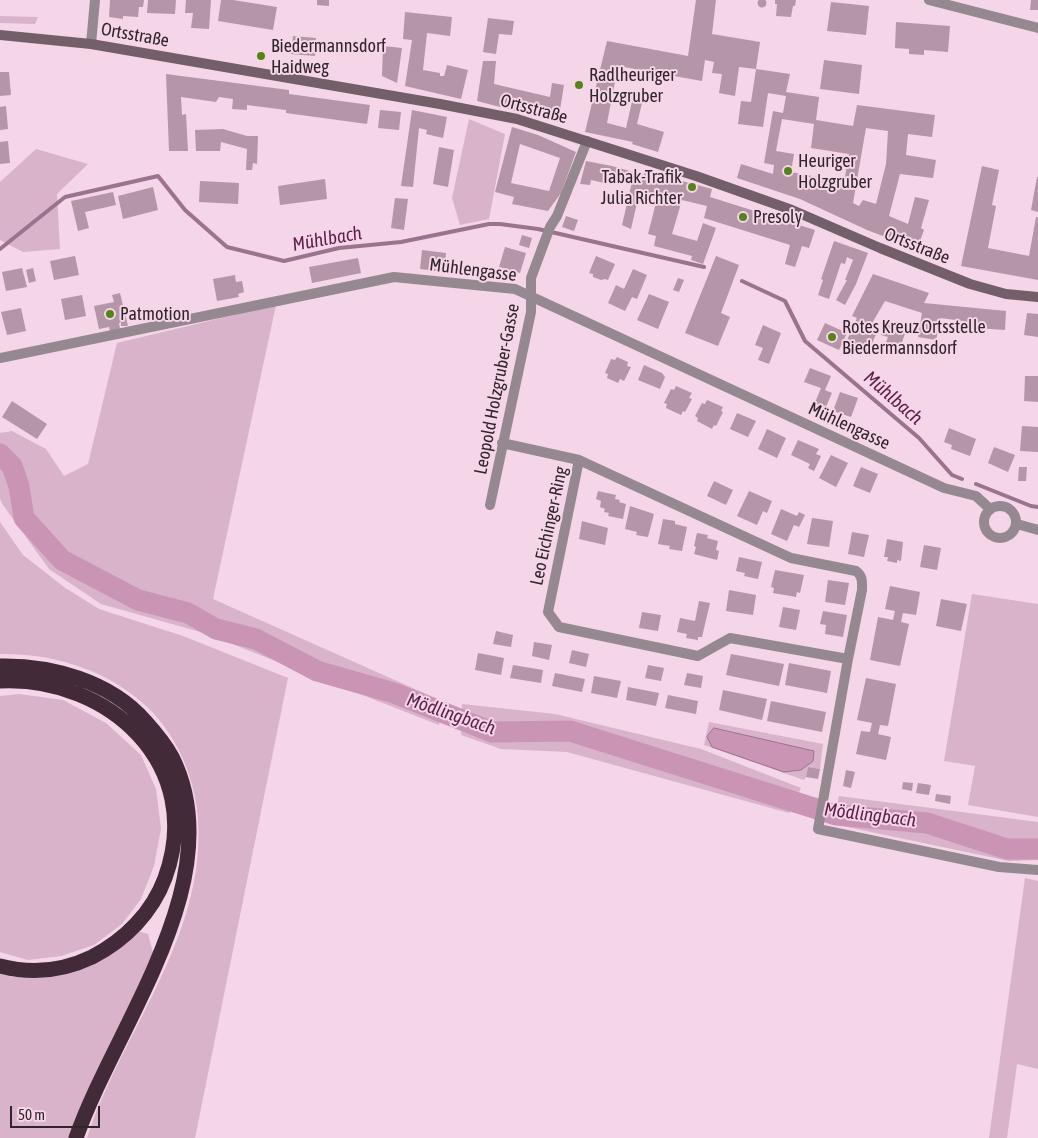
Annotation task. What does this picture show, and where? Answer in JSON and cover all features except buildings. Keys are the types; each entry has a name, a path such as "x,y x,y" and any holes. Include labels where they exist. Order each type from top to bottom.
{"highway":[{"path":"0,666 44,669 74,677 99,687 140,715 158,735 172,756 182,781 188,807 188,861 172,924 151,974 87,1108 76,1138"},
{"path":"0,680 55,686 102,704 120,717 145,742 156,759 172,800 174,821 174,843 169,867 162,886 152,905 138,923 123,937 103,951 60,968 37,971 14,970 0,966"}],"street":[{"path":"91,44 95,0"},
{"path":"929,0 962,4 1038,28"},
{"name":"Ortsstraße","path":"0,35 91,44 517,119 696,176 792,210 970,284 1006,294 1038,297"},
{"name":"Leopold Holzgruber-Gasse","path":"490,505 531,312 531,278 548,232 587,141"},
{"name":"Mühlengasse","path":"0,358 394,277 515,289 944,488 976,496 990,509 1001,506 1006,507 1014,514 1016,524"},
{"path":"502,443 579,460"},
{"name":"Leo Eichinger-Ring","path":"848,659 730,638 698,656 559,628 548,612 579,460 791,558 844,568 860,574 862,590 818,828 999,867 1038,870"},
{"path":"990,509 985,516 984,524 986,530 994,537 1009,536 1015,529 1016,524 1038,530"}],"shaded area":[{"path":"0,16 38,17 35,24 0,23"},
{"path":"469,119 505,134 489,219 460,225 452,198"},
{"path":"36,149 88,164 57,194 60,249 23,252 0,240 0,182"},
{"path":"276,305 213,599 444,702 439,725 204,633 101,604 49,569 0,499 0,433 12,431 46,449 64,476 88,464 117,343"},
{"path":"0,522 23,555 64,587 99,609 183,636 288,678 195,1138 87,1138 121,1057 161,978 178,938 191,896 198,854 197,809 188,770 177,746 163,724 138,699 121,687 103,676 63,661 42,657 0,654"},
{"path":"972,594 1038,604 1038,817 968,805 975,766 944,761"},
{"path":"19,694 63,700 106,723 141,755 156,789 161,829 154,866 141,899 122,924 94,945 61,956 28,960 0,952 0,696"},
{"path":"462,704 555,714 701,749 801,788 789,813 567,752 501,749 461,735"},
{"path":"709,722 823,744 820,769 808,767 804,780 704,745"},
{"path":"714,728 814,751 813,761 801,770 784,772 712,747 707,737"},
{"path":"839,796 1038,822 1038,860 1009,861 833,824"},
{"path":"1025,878 1038,881 1038,1069 1017,1064 1007,1138 989,1138"},
{"path":"138,931 148,934 154,956 71,1138 0,1138 0,974 13,977 44,977"}],"waterway":[{"name":"Mühlbach","path":"0,249 65,197 158,176 185,210 227,247 284,261 339,248 401,242 489,224 500,224 538,229 704,267"},
{"name":"Mühlbach","path":"742,281 785,301 805,341 919,438 952,475 962,479"},
{"name":"Mödlingbach","path":"0,454 12,466 19,486 24,518 62,560 138,600 188,613 216,629 256,639 317,671 394,693 492,732 570,731 836,815 927,823 1007,849 1038,849"},
{"name":"Mühlbach","path":"976,484 1038,507"}],"place":[{"name":"Biedermannsdorf Haidweg","path":"261,56"},
{"name":"Radlheuriger Holzgruber","path":"579,85"},
{"name":"Heuriger Holzgruber","path":"788,171"},
{"name":"Tabak-Trafik Julia Richter","path":"692,187"},
{"name":"Presoly","path":"743,217"},
{"name":"Patmotion","path":"110,314"},
{"name":"Rotes Kreuz Ortsstelle Biedermannsdorf","path":"832,337"}]}
